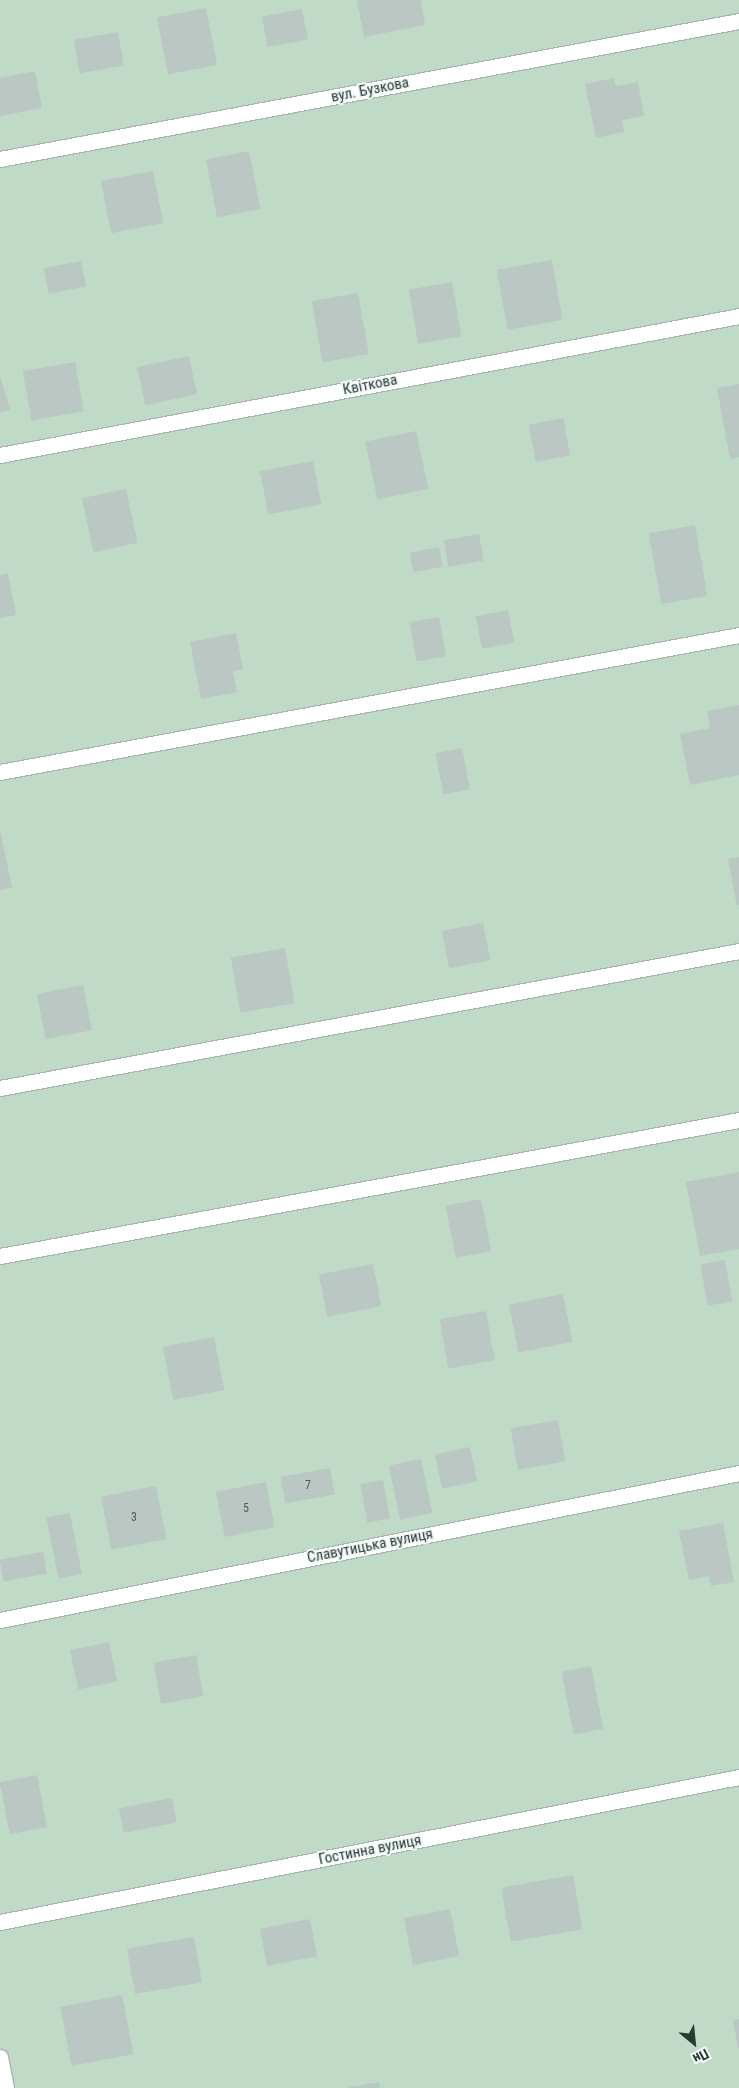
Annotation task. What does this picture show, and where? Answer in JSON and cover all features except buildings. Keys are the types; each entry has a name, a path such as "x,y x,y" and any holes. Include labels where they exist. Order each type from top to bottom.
{"street":[{"name":"вул. Бузкова","path":"0,159 739,21"},
{"name":"Квіткова","path":"0,455 739,316"},
{"path":"0,772 739,635"},
{"path":"0,1088 739,951"},
{"path":"0,1256 739,1120"},
{"name":"Славутицька вулиця","path":"0,1620 739,1473"},
{"name":"Гостинна вулиця","path":"0,1922 739,1776"},
{"path":"0,2058 6,2088"}],"green space":[{"path":"0,0 739,0 739,2088 0,2088"}]}
